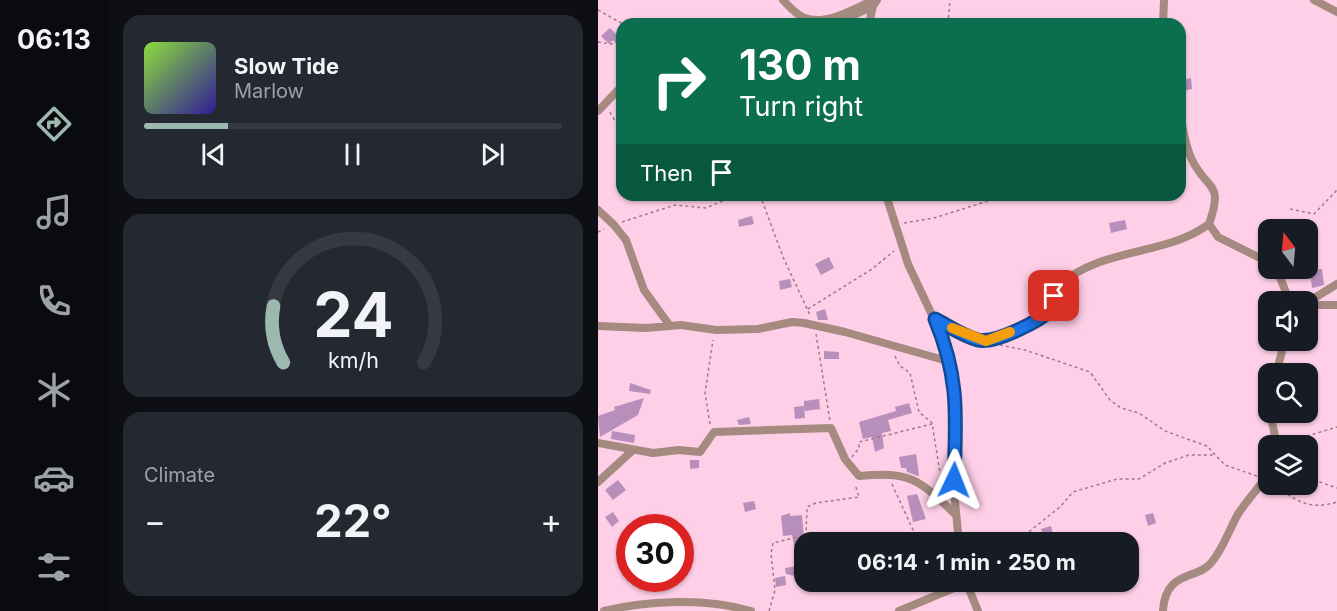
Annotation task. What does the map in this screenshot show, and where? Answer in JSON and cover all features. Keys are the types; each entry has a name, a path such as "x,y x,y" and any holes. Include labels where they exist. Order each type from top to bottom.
{"street":[{"path":"783,0 803,18"},
{"path":"1163,18 1164,0"},
{"path":"1314,0 1336,12"},
{"path":"825,18 874,2"},
{"path":"845,18 874,2"},
{"path":"870,18 874,2"},
{"path":"598,111 616,92"},
{"path":"935,319 968,336 986,341 1046,316 1052,309 1058,287 1083,269 1105,259 1179,239 1209,224 1216,204 1216,195 1213,186 1191,158 1186,138"},
{"path":"888,201 901,245 935,319 951,362 956,395 954,480 958,532"},
{"path":"598,210 614,225 632,256 644,290 670,326"},
{"path":"1209,224 1218,237 1258,257"},
{"path":"1318,296 1336,284"},
{"path":"1318,304 1336,305"},
{"path":"598,326 646,328 670,326 715,330 758,329 792,322 845,332 951,362"},
{"path":"598,443 653,453 679,450 700,452 711,433 830,428 846,461 859,476 896,473 907,479 919,481 931,489 956,514"},
{"path":"598,482 633,450"},
{"path":"1163,611 1163,603 1174,584 1183,575 1212,562 1238,514 1258,491"},
{"path":"899,611 943,592"},
{"path":"970,592 978,611"},
{"path":"604,611 692,602 728,604 751,611"}],"path":[{"path":"948,18 950,0"},
{"path":"598,10 616,20"},
{"path":"598,42 612,44 616,42"},
{"path":"606,103 616,122"},
{"path":"1291,209 1314,214 1336,190"},
{"path":"614,225 675,205 706,208 722,201"},
{"path":"762,201 783,257 815,326 830,428"},
{"path":"894,224 934,218 988,201"},
{"path":"808,309 872,269 901,245"},
{"path":"711,433 705,393 715,330"},
{"path":"986,341 1020,348 1090,372 1113,403 1139,413 1165,431 1207,446 1225,465 1258,476"},
{"path":"890,346 900,366 910,373 919,412 932,424 940,473 948,485"},
{"path":"846,461 859,448 859,442 932,424"},
{"path":"1311,435 1336,427"},
{"path":"1029,532 1060,507 1073,492 1117,479 1139,479 1165,463 1189,455 1216,455"},
{"path":"888,475 913,530 912,532"},
{"path":"1318,482 1336,488"},
{"path":"769,611 775,590 771,554 774,543 806,535 806,507 816,503 859,497 855,483"},
{"path":"1287,495 1291,499 1311,505 1323,506 1336,502"},
{"path":"925,592 927,598"}],"building":[{"path":"610,28 616,34 616,43 613,40 609,44 601,36"},
{"path":"1191,78 1192,89 1186,90 1186,79"},
{"path":"752,216 754,224 739,227 738,220"},
{"path":"1125,220 1127,229 1111,233 1109,223"},
{"path":"829,257 834,268 821,275 815,264"},
{"path":"1318,269 1322,269 1324,285 1312,288 1311,279 1318,279"},
{"path":"790,279 792,287 780,290 779,281"},
{"path":"825,309 828,320 818,320 816,312"},
{"path":"824,351 839,352 839,359 824,359"},
{"path":"630,383 651,390 650,394 629,391"},
{"path":"644,398 638,415 600,437 598,416 615,410 614,407"},
{"path":"819,399 820,409 805,411 804,401"},
{"path":"909,403 912,413 888,420 891,431 882,433 884,448 875,452 872,437 863,439 859,422 896,411 895,407"},
{"path":"804,406 805,418 795,419 794,407"},
{"path":"749,417 751,424 739,425 737,420"},
{"path":"612,431 635,435 634,443 611,439"},
{"path":"916,454 918,476 907,472 906,468 901,468 899,457"},
{"path":"690,460 699,460 699,468 690,469"},
{"path":"618,480 626,490 613,500 605,490"},
{"path":"917,494 926,519 913,522 907,496"},
{"path":"754,501 756,509 745,512 743,503"},
{"path":"613,512 616,524 612,527 605,517"},
{"path":"790,513 790,516 802,515 804,532 794,532 794,546 792,535 783,536 781,516"},
{"path":"1153,513 1156,523 1148,526 1145,515"},
{"path":"1051,526 1052,532 1042,532 1041,529"},
{"path":"794,566 794,576 786,574 785,568"},
{"path":"785,576 786,585 776,587 775,578"}],"slow traffic":[{"path":"952,328 986,341 1010,332"}],"route":[{"path":"954,480 955,383 951,362 935,319 968,336 986,341 1046,316 1052,309 1054,296"}]}
